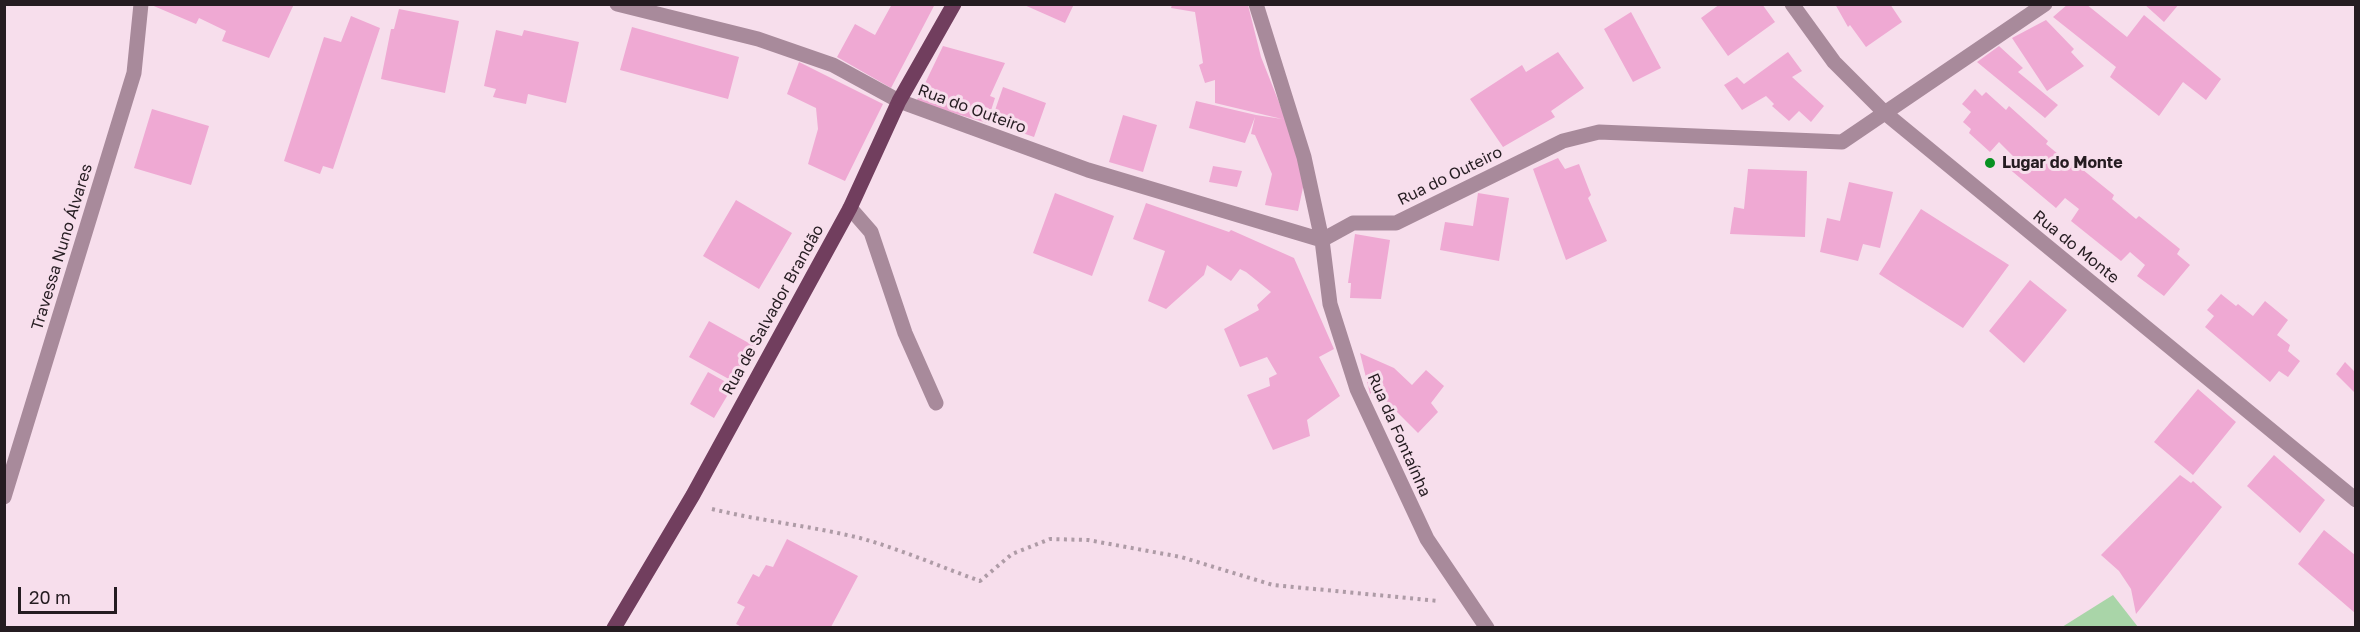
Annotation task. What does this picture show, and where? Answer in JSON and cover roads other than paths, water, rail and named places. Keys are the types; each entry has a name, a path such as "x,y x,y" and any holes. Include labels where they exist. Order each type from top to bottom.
{"main road":[{"name":"Rua de Salvador Brandão","path":"614,627 693,495 850,208 899,101 954,4"}],"street":[{"name":"Travessa Nuno Álvares","path":"4,497 134,73 141,4"},
{"name":"Rua do Outeiro","path":"617,4 758,39 833,65 899,101 1088,170 1323,240 1353,224 1396,223 1563,141 1599,132 1842,142 2044,4"},
{"name":"Rua da Fontaínha","path":"1256,4 1304,157 1323,240 1330,304 1357,389 1426,539 1486,627"},
{"name":"Rua do Monte","path":"1792,4 1834,62 1885,113 2355,498"},
{"path":"850,208 871,232 904,333 936,402"}],"place":[{"name":"Lugar do Monte","path":"1990,163"}]}
